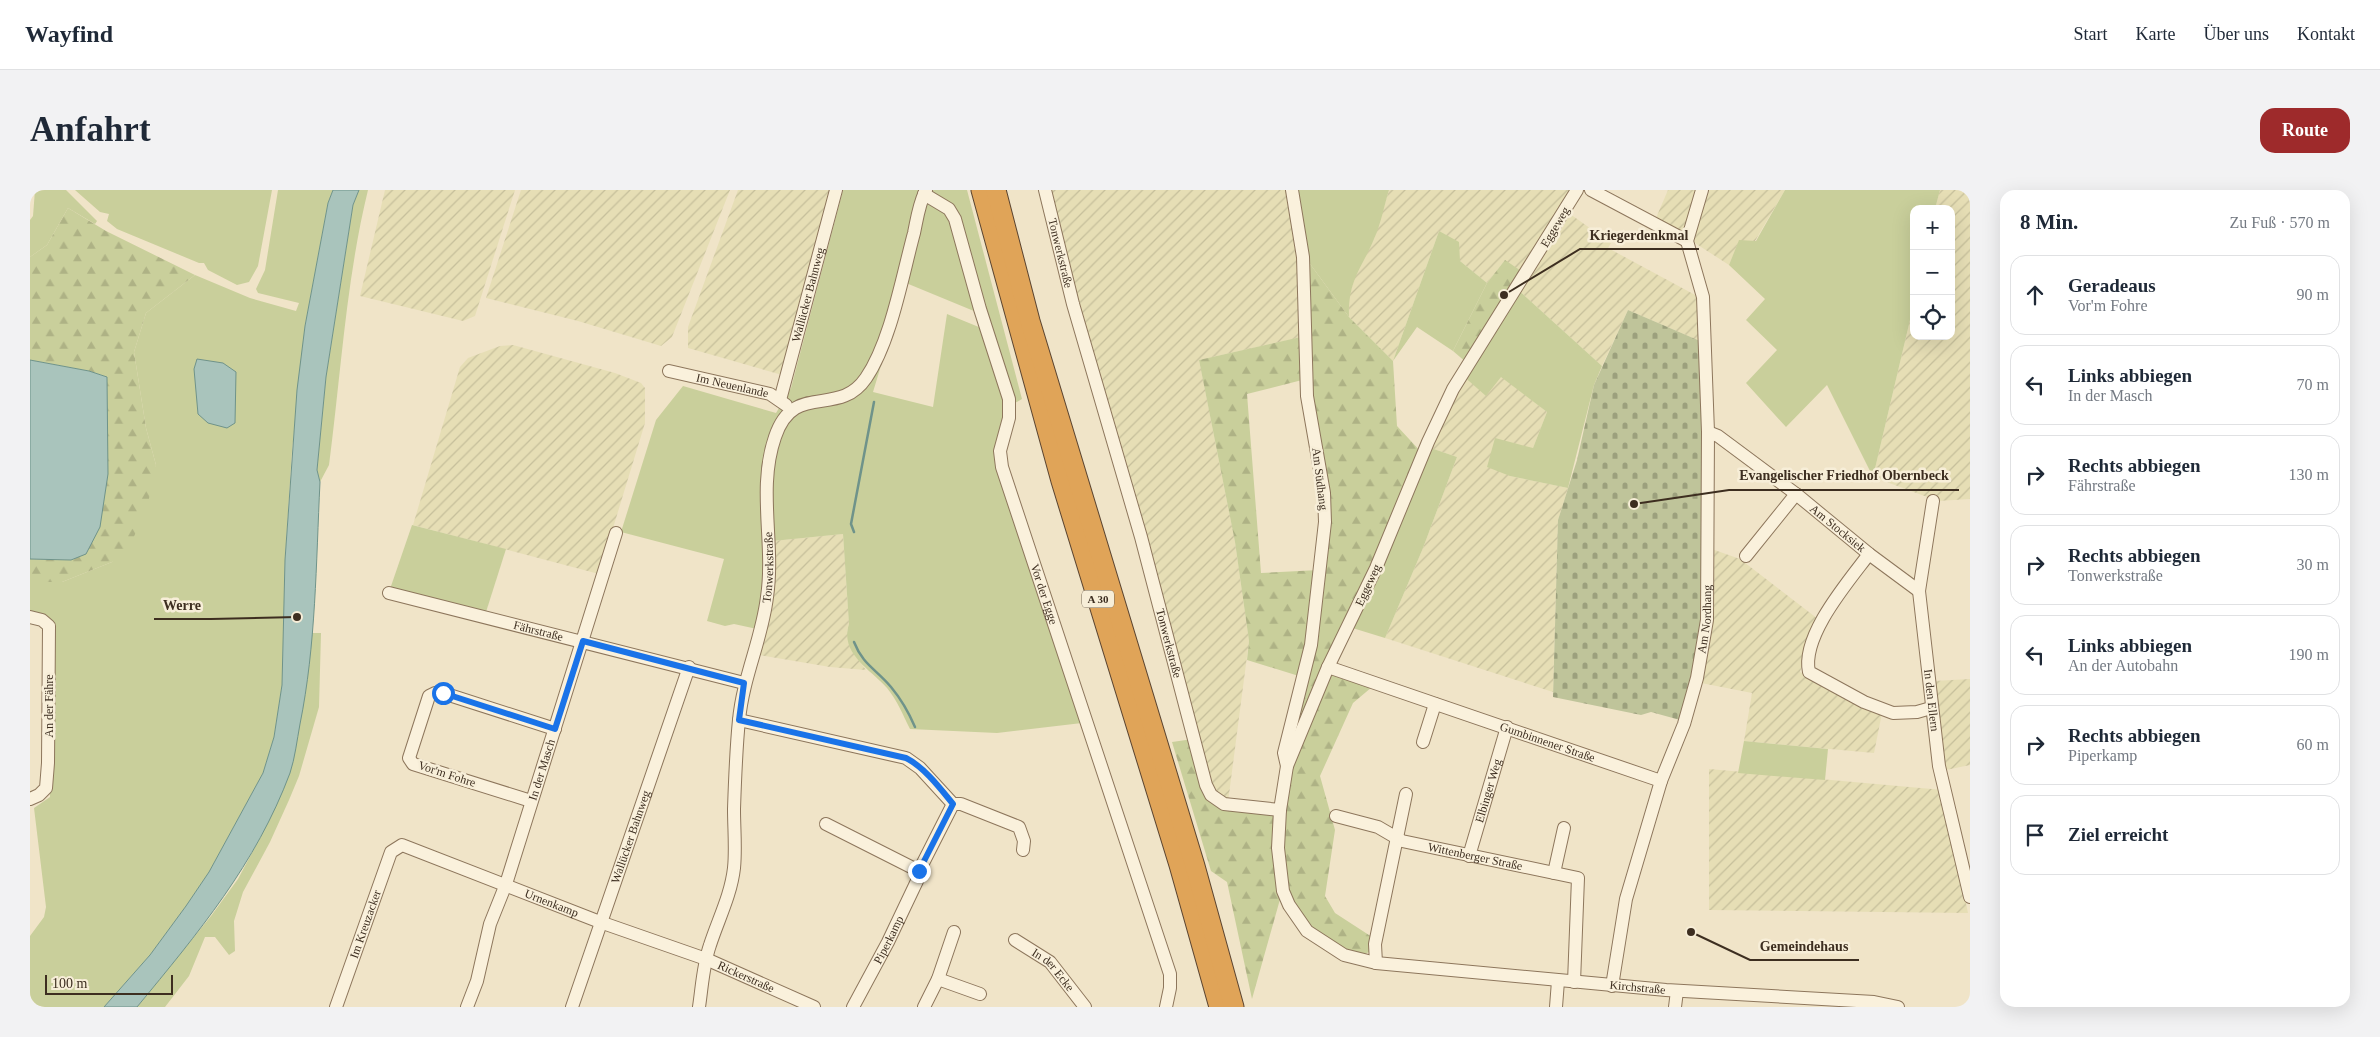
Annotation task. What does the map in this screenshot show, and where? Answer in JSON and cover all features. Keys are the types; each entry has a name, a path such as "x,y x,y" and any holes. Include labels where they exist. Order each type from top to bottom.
{"highway":[{"name":"A 30","path":"981,190 1059,472 1182,874 1219,1007"},
{"name":"A 30","path":"996,190 1033,331 1195,866 1234,1007"}],"street":[{"name":"Wallücker Bahnweg","path":"780,400 836,190"},
{"name":"Tonwerkstraße","path":"1045,190 1073,304 1141,537 1206,785 1211,796 1224,804 1280,810"},
{"name":"Am Südhang","path":"1287,766 1284,753 1311,645 1325,522 1324,493 1307,396 1303,257 1292,190"},
{"name":"Eggeweg","path":"1376,963 1344,955 1307,931 1289,905 1283,891 1278,848 1280,810 1287,766 1328,667 1376,568 1428,442 1453,389 1577,190"},
{"path":"1591,190 1687,241 1702,190"},
{"path":"791,409 806,402 839,399 857,390 871,370 889,325 925,192"},
{"name":"Vor der Egge","path":"925,192 949,209 955,219 980,309 1010,399 1009,418 1000,451 1002,467 1170,974 1170,988 1166,1007"},
{"name":"Am Nordhang","path":"1612,986 1626,899 1661,781 1684,724 1697,678 1707,620 1709,565 1708,432 1703,297 1687,241"},
{"name":"Im Neuenlande","path":"669,371 770,394 791,409"},
{"name":"Tonwerkstraße","path":"699,1007 706,958 730,890 734,868 734,807 739,720 744,683 764,614 769,584 770,543 765,500 770,456 781,420 791,409"},
{"name":"Am Stocksiek","path":"1708,432 1718,436 1796,494 1869,554 1920,591"},
{"path":"1746,556 1796,494"},
{"name":"In den Ellern","path":"1933,501 1920,591 1931,708 1939,766 1970,897"},
{"name":"In der Masch","path":"467,1007 477,981 490,924 506,884 616,533"},
{"path":"1869,554 1820,622 1807,664 1809,672 1864,702 1893,713 1917,712 1931,708"},
{"name":"Fährstraße","path":"389,593 744,683"},
{"name":"An der Fähre","path":"30,618 47,623 49,646 46,788 39,795 30,798"},
{"name":"Gumbinnener Straße","path":"1328,667 1661,781"},
{"name":"Wallücker Bahnweg","path":"572,1007 688,668"},
{"name":"Vor'm Fohre","path":"531,801 413,764 409,758 429,696 435,693 443,693 555,729"},
{"path":"1423,742 1436,704"},
{"path":"739,720 906,758 920,768 953,804 968,807 1019,827 1024,841 1023,850"},
{"name":"Elbinger Weg","path":"1469,856 1507,727"},
{"path":"1376,963 1374,944 1406,794"},
{"name":"Piperkamp","path":"853,1007 888,942 917,881 919,871 953,804"},
{"name":"Wittenberger Straße","path":"1336,816 1378,827 1402,841 1578,878 1574,982"},
{"path":"826,824 919,871"},
{"path":"1554,872 1564,828"},
{"name":"Urnenkamp","path":"398,846 405,846 506,884 600,922 706,958"},
{"name":"Im Kreuzacker","path":"336,1007 391,852 398,846"},
{"path":"924,1007 938,978 954,932"},
{"name":"In der Ecke","path":"1015,940 1050,962 1085,1007"},
{"name":"Rickerstraße","path":"706,958 814,1007"},
{"name":"Kirchstraße","path":"1376,963 1781,1002 1874,1002 1898,1007"},
{"path":"938,978 980,994"},
{"path":"1556,1007 1558,980"},
{"path":"1675,1007 1677,991"}],"shaded area":[{"path":"385,190 515,190 475,316 463,321 360,296"},
{"path":"521,190 730,190 672,337 661,346 578,321 486,298"},
{"path":"738,190 831,190 782,375 688,348 688,327"},
{"path":"1047,190 1290,190 1300,235 1302,337 1199,360 1235,542 1249,641 1228,802 1212,795"},
{"path":"1389,190 1573,190 1563,209 1611,243 1608,248 1697,296 1700,341 1628,310 1602,366 1515,287 1505,260 1487,283 1460,261 1439,231 1393,361 1349,317 1349,298 1355,275 1374,239"},
{"path":"1668,190 1785,190 1755,241 1739,241 1729,265 1656,218"},
{"path":"1940,190 1970,190 1970,499 1938,501 1873,477 1910,320 1910,340 1955,340 1955,205 1936,205"},
{"path":"513,345 615,373 641,383 645,388 645,423 599,574 413,525 460,367 468,358 500,346"},
{"path":"1461,374 1501,376 1547,412 1533,448 1510,476 1568,488 1558,520 1553,692 1385,638 1423,548 1457,457 1425,446"},
{"path":"843,534 849,624 847,631 854,654 866,670 830,667 759,655 776,560 773,541"},
{"path":"1706,547 1740,559 1818,619 1800,672 1882,713 1874,753 1744,741 1752,693 1691,681"},
{"path":"1970,679 1970,765 1941,771 1934,681"},
{"path":"1709,769 1943,790 1968,913 1709,910"}],"green space":[{"path":"35,190 66,190 97,221 95,224 68,208 47,245 30,257 30,220 33,216"},
{"path":"75,190 272,190 258,266 249,282 237,285 208,270 204,263 199,263 117,229 107,221 109,214 100,212"},
{"path":"278,190 333,190 328,203 305,326 292,451 285,560 282,685 274,737 263,773 209,872 150,955 104,1007 30,1007 30,936 44,917 46,907 34,808 50,797 51,625 30,615 30,582 62,582 112,562 156,465 146,428 134,352 146,313 195,275 250,298 296,311 299,303 258,293 256,289 265,270"},
{"path":"359,190 368,190 360,224 349,293 329,465 320,482 317,470 326,377 353,205"},
{"path":"843,190 967,190 1022,399 1008,407 1000,436 1082,723 997,733 910,729 891,693 859,661 849,644 847,635 849,624 843,534 773,541 774,586 766,631 734,624 725,626 707,621 724,559 621,532 656,420 683,386 776,413 791,388","holes":["906,283 986,316 991,332 947,314 933,407 873,392"]},
{"path":"1294,190 1389,190 1381,221 1353,284 1349,304 1349,317 1305,257"},
{"path":"1785,190 1940,190 1936,205 1910,205 1910,320 1873,477 1827,385 1786,427 1746,383 1777,350 1746,320 1765,299 1729,265 1739,240 1756,241"},
{"path":"68,208 106,231 195,275 146,313 134,352 146,428 156,465 147,508 131,543 112,562 62,582 30,582 30,559 71,560 107,377 89,371 30,360 30,257 47,245"},
{"path":"1439,231 1459,242 1460,261 1487,283 1453,351 1417,327 1393,361"},
{"path":"1305,257 1349,317 1393,361 1397,426 1422,453 1325,670 1372,687 1353,703 1320,776 1335,830 1325,896 1335,913 1372,937 1371,951 1361,956 1345,952 1309,930 1284,885 1252,999 1227,882 1211,871 1172,742 1193,739 1208,797 1281,808 1312,645 1326,521 1306,379 1247,394 1261,573 1319,570 1302,677 1247,660 1249,641 1235,542 1199,360 1305,336"},
{"path":"1505,260 1524,273 1467,363 1453,351 1487,283"},
{"path":"1515,287 1602,366 1594,385 1568,488 1510,476 1487,467 1495,438 1533,448 1547,412 1501,377 1486,396 1461,374"},
{"path":"1628,310 1700,341 1706,547 1703,619 1691,681 1680,720 1651,712 1641,715 1553,697 1558,520 1577,460 1594,385"},
{"path":"1425,446 1457,457 1423,548 1385,638 1346,626"},
{"path":"412,525 506,549 486,612 390,589"},
{"path":"312,633 321,633 319,707 299,776 270,842 243,892 234,921 235,951 229,955 215,937 205,937 189,976 165,1007 137,1007 211,916 238,879 263,832 290,771"},
{"path":"1744,741 1828,749 1825,780 1738,773"}],"water":[{"path":"333,190 359,190 353,205 326,377 317,470 320,482 312,634 305,694 292,767 276,806 243,868 182,952 137,1007 104,1007 150,955 209,872 263,773 274,737 282,685 285,560 297,390 305,326 328,203"},
{"path":"197,359 223,363 236,372 235,423 227,428 208,423 198,414 194,369"},
{"path":"30,360 89,371 107,377 108,474 100,527 86,554 71,560 30,559"}],"waterway":[{"path":"854,532 851,524 874,402"},
{"path":"854,642 861,656 898,696 915,727"}],"place":[{"name":"Kriegerdenkmal","path":"1504,295"},
{"name":"Evangelischer Friedhof Obernbeck","path":"1634,504"},
{"name":"Werre","path":"297,617"},
{"name":"Gemeindehaus","path":"1691,932"}],"route":[{"path":"443,693 555,729 583,641 744,683 739,720 906,758 920,768 943,792 953,804 919,871"}]}
